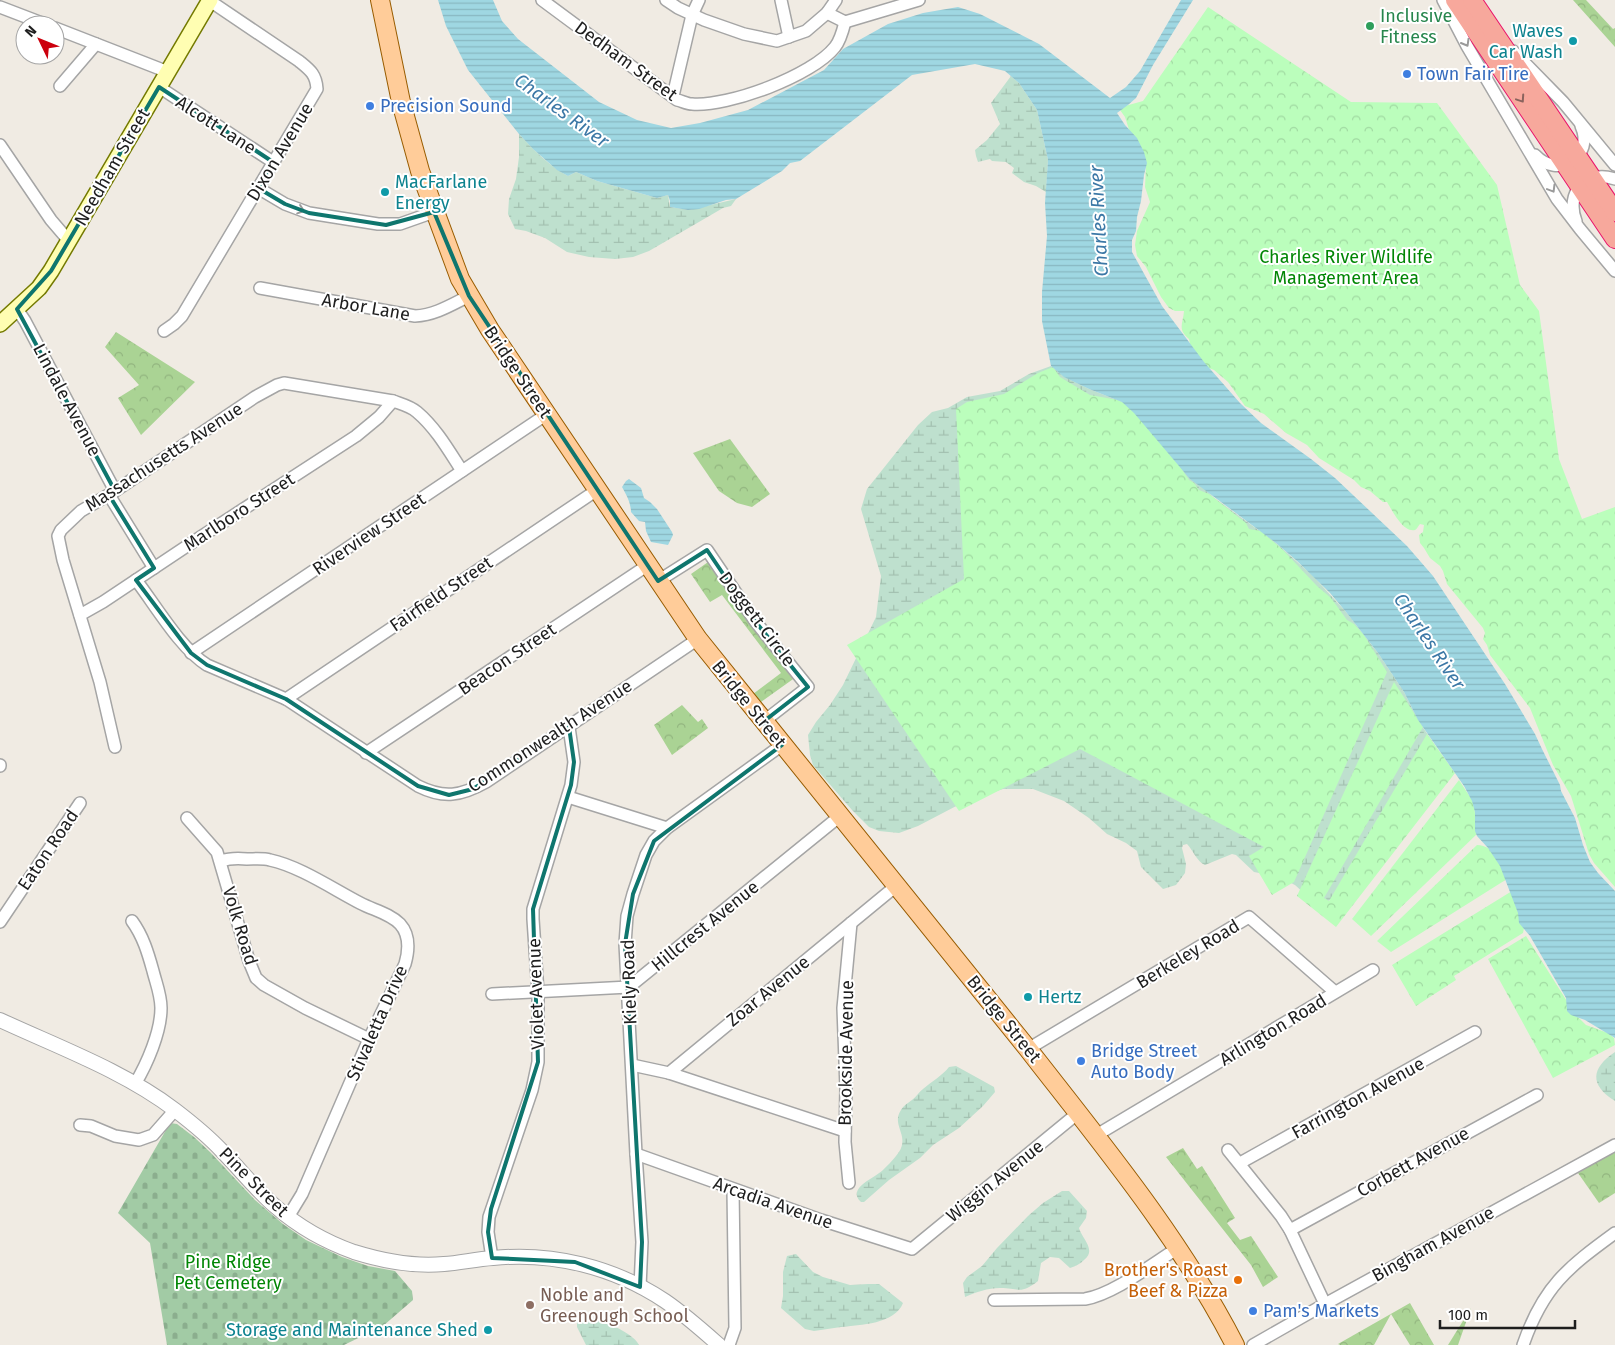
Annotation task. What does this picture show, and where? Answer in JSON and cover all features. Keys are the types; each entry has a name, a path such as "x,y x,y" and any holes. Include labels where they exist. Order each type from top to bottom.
{"highway":[{"path":"1455,0 1572,160"},
{"path":"1472,0 1586,182 1615,239"},
{"path":"1586,182 1615,212"}],"main road":[{"name":"Bridge Street","path":"380,0 409,134 420,171 460,279 469,296 698,639 1078,1113 1178,1248 1200,1282 1235,1345"},
{"name":"Needham Street","path":"0,324 39,288 47,278 210,1"}],"street":[{"name":"Dedham Street","path":"542,0 677,100 691,104 718,103 774,86 803,72 836,47 845,22"},
{"path":"666,0 692,15 744,34 777,41 806,31 827,13 836,0"},
{"path":"673,96 692,15 699,0"},
{"path":"781,0 789,37"},
{"path":"827,13 845,22 919,0"},
{"path":"1444,0 1467,46 1557,198 1615,271"},
{"name":"Dixon Avenue","path":"164,331 182,316 317,89 316,79 311,71 299,61 210,1"},
{"path":"0,7 21,15"},
{"path":"1490,26 1575,116 1615,165"},
{"path":"65,32 168,72"},
{"path":"60,86 96,44"},
{"name":"Alcott Lane","path":"159,87 273,162"},
{"path":"1527,147 1544,163 1559,166 1572,160 1585,143 1582,126 1575,116"},
{"path":"0,145 51,220 69,241"},
{"path":"1580,229 1572,208 1575,192 1586,182 1600,176 1615,179"},
{"path":"258,188 285,204 309,213 378,224 400,224 434,212"},
{"name":"Arbor Lane","path":"260,288 415,316 434,313 469,296"},
{"name":"Lindale Avenue","path":"17,309 25,321 112,493 154,568"},
{"name":"Massachusetts Avenue","path":"115,747 100,682 63,560 58,536 61,530 81,511 112,493 255,397 284,383 407,405 417,412 438,436 462,471"},
{"name":"Marlboro Street","path":"80,615 356,436 379,417 393,401"},
{"name":"Riverview Street","path":"191,654 547,414"},
{"name":"Fairfield Street","path":"286,699 597,490"},
{"name":"Doggett Circle","path":"658,581 707,550 755,620 808,686 763,722"},
{"name":"Beacon Street","path":"366,753 648,566"},
{"name":"Commonwealth Avenue","path":"136,580 191,654 207,665 286,699 418,786 438,794 460,793 486,782 698,639"},
{"name":"Violet Avenue","path":"492,1258 488,1232 489,1217 532,1090 538,1062 538,993 533,919 534,909 571,785 574,762 569,727"},
{"name":"Kiely Road","path":"640,1287 642,1242 626,944 627,916 646,855 654,841 667,828 782,745"},
{"path":"568,797 667,828"},
{"name":"Eaton Road","path":"0,922 80,803"},
{"name":"Hillcrest Avenue","path":"629,987 840,816"},
{"name":"Volk Road","path":"187,818 212,845 221,861 247,954 256,978 264,985 305,1008 369,1039"},
{"name":"Stivaletta Drive","path":"221,861 230,858 268,859 279,862 388,915 401,925 407,939 409,950 405,964 369,1039 302,1194 288,1217"},
{"name":"Zoar Avenue","path":"669,1072 896,886"},
{"name":"Berkeley Road","path":"1028,1049 1249,917 1336,992"},
{"path":"132,921 140,933 148,953 161,1009 160,1022 153,1044 145,1066 135,1084"},
{"name":"Brookside Avenue","path":"849,1184 844,1131 846,1088 843,1008 851,923"},
{"name":"Arlington Road","path":"1095,1136 1373,970"},
{"path":"492,994 629,987"},
{"name":"Pine Street","path":"0,1020 104,1068 135,1084 175,1110 216,1145 255,1187 288,1217 328,1241 354,1252 379,1259 406,1263 432,1265 492,1258 536,1257 575,1262 614,1274 640,1287 670,1305 720,1345"},
{"name":"Farrington Avenue","path":"1240,1163 1475,1032"},
{"path":"632,1065 669,1072 844,1131"},
{"name":"Corbett Avenue","path":"1290,1230 1537,1095"},
{"path":"80,1124 91,1126 115,1136 139,1140 153,1135 175,1110"},
{"name":"Wiggin Avenue","path":"912,1249 1078,1113"},
{"name":"Bingham Avenue","path":"1253,1345 1324,1304 1615,1145"},
{"path":"1228,1150 1240,1163 1290,1230 1324,1304"},
{"name":"Arcadia Avenue","path":"636,1154 733,1190 912,1249"},
{"path":"729,1345 735,1328 733,1190"},
{"path":"1523,1345 1538,1308 1557,1282 1580,1259 1615,1233"},
{"path":"994,1300 1095,1298 1178,1248"}],"highlighted area":[{"path":"159,87 273,162 258,188 285,204 309,213 386,225 434,212 469,296 658,581 707,550 755,621 808,687 763,722 782,745 654,841 633,894 625,944 642,1242 640,1287 575,1262 492,1258 488,1232 491,1209 538,1062 533,909 571,785 574,762 569,727 473,789 449,795 418,786 286,699 207,665 191,653 136,580 154,568 109,495 115,491 17,309 51,271"}],"green space":[{"path":"1573,0 1586,0 1613,29 1615,28 1615,47"},
{"name":"Charles River Wildlife Management Area","path":"1208,7 1351,102 1437,103 1497,185 1520,285 1539,311 1559,459 1582,519 1615,507 1615,887 1594,863 1589,854 1571,796 1553,765 1530,708 1490,655 1483,639 1485,633 1483,628 1447,584 1440,566 1430,558 1420,543 1419,535 1423,532 1424,525 1420,524 1415,530 1406,528 1398,520 1387,502 1383,502 1354,480 1319,458 1307,445 1286,433 1264,414 1245,406 1228,382 1214,370 1206,367 1191,349 1189,339 1182,329 1184,311 1175,311 1169,308 1161,297 1146,267 1137,256 1135,245 1137,231 1150,202 1145,187 1146,166 1133,142 1125,117 1120,110 1125,106 1143,101"},
{"path":"1011,76 1019,83 1037,110 1048,160 1046,192 1024,182 1012,173 1014,168 1006,162 992,161 990,159 978,162 976,156 975,150 987,140 1000,124 991,103"},
{"path":"519,134 548,163 568,176 576,172 597,181 657,198 668,195 670,207 689,210 736,199 731,206 723,208 649,251 633,257 615,259 589,257 567,252 545,238 515,229 508,214 509,199 516,179 519,157"},
{"path":"116,332 195,382 141,435 118,398 139,385 105,347"},
{"path":"1051,366 1065,377 1122,402 1213,497 1276,543 1313,576 1346,612 1378,653 1404,692 1418,720 1438,750 1335,896 1323,905 1317,905 1295,885 1279,877 1254,872 1236,855 1232,854 1205,865 1187,844 1183,845 1182,848 1186,864 1185,873 1176,885 1163,889 1141,867 1137,851 1126,843 1107,834 1089,818 1064,801 1033,789 1003,789 962,803 918,826 899,833 879,831 869,827 852,810 813,765 808,735 843,685 876,617 881,576 861,509 867,489 918,425 932,412 948,408 967,397 1000,391 1029,374"},
{"path":"1053,367 1060,377 1090,395 1118,400 1128,405 1171,453 1189,480 1199,490 1209,494 1246,523 1249,529 1261,531 1331,598 1347,620 1354,624 1364,635 1387,672 1294,882 1272,895 1249,856 1264,847 1080,749 959,811 847,645 964,579 956,409 967,402 1004,394 1038,373"},
{"path":"730,439 770,494 752,507 737,503 719,491 693,453"},
{"path":"711,560 796,677 761,702 753,694 781,673 722,595 710,602 691,574"},
{"path":"1394,682 1423,727 1324,898 1329,901 1427,734 1455,773 1336,927 1297,896"},
{"path":"682,705 698,722 702,719 708,728 672,755 654,725"},
{"path":"1459,780 1474,803 1477,834 1371,936 1352,919"},
{"path":"1477,845 1488,848 1493,852 1507,879 1391,952 1377,941"},
{"path":"1512,891 1524,928 1523,933 1454,976 1456,980 1416,1006 1392,965"},
{"path":"1526,936 1575,1014 1586,1025 1608,1033 1614,1038 1615,1045 1553,1078 1488,959"},
{"path":"1615,1052 1615,1101 1601,1089 1597,1083 1596,1076 1601,1064"},
{"path":"956,1066 994,1087 995,1092 959,1128 933,1145 920,1158 889,1180 864,1202 861,1202 857,1197 859,1188 883,1170 901,1149 902,1137 898,1116 902,1108 949,1067"},
{"name":"Pine Ridge Pet Cemetery","path":"170,1123 177,1124 194,1137 255,1200 283,1224 306,1240 342,1257 368,1266 395,1271 412,1291 413,1300 383,1326 344,1345 167,1345 150,1243 118,1213"},
{"path":"1183,1148 1197,1169 1202,1166 1235,1218 1227,1223 1240,1240 1251,1236 1278,1277 1263,1287 1251,1265 1166,1157"},
{"path":"1615,1151 1615,1193 1599,1203 1578,1173"},
{"path":"1062,1191 1069,1191 1087,1211 1086,1218 1079,1228 1088,1244 1088,1256 1079,1264 1070,1268 1059,1258 1050,1257 1041,1263 1038,1281 1027,1288 1020,1290 991,1289 965,1297 963,1283 967,1277 982,1266 1028,1216 1043,1203"},
{"path":"796,1254 813,1272 823,1277 850,1285 879,1284 903,1303 893,1315 876,1322 814,1331 805,1329 781,1308 783,1272 787,1256"},
{"path":"1410,1303 1434,1345 1410,1345 1391,1314 1374,1345 1338,1344"},
{"path":"1471,1308 1458,1345 1448,1345"},
{"path":"583,1316 622,1330 639,1345 586,1345 577,1327 577,1322"}],"water":[{"name":"Charles River","path":"438,0 493,0 502,21 518,39 599,102 637,120 671,128 700,123 748,110 824,70 843,49 888,24 923,13 958,7 980,14 1039,44 1110,98 1126,87 1140,71 1181,0 1193,0 1153,65 1136,98 1117,113 1137,138 1147,163 1136,231 1132,240 1132,252 1162,306 1204,362 1240,403 1261,423 1335,478 1407,546 1433,576 1505,684 1535,734 1560,785 1561,791 1575,818 1590,862 1615,891 1615,1038 1585,1020 1571,1015 1567,1011 1566,998 1530,936 1519,923 1518,913 1500,866 1477,836 1475,831 1475,812 1472,801 1464,786 1418,720 1404,692 1378,653 1346,612 1330,593 1276,543 1190,479 1134,413 1122,402 1064,377 1051,366 1042,321 1042,292 1047,236 1045,203 1048,160 1037,110 1019,83 1005,71 975,64 912,75 800,161 790,163 782,171 736,199 688,210 670,207 668,195 657,198 597,181 576,172 568,176 557,170 519,134 468,70 446,26"},
{"path":"629,479 641,488 644,498 657,509 672,532 673,535 668,545 651,542 646,531 645,522 639,521 631,512 627,496 622,487"}],"place":[{"name":"Inclusive Fitness","path":"1370,26"},
{"name":"Waves Car Wash","path":"1573,41"},
{"name":"Town Fair Tire","path":"1407,74"},
{"name":"Precision Sound","path":"370,106"},
{"name":"MacFarlane Energy","path":"385,192"},
{"name":"Hertz","path":"1028,997"},
{"name":"Bridge Street Auto Body","path":"1081,1061"},
{"name":"Brother's Roast Beef & Pizza","path":"1238,1280"},
{"name":"Noble and Greenough School","path":"530,1305"},
{"name":"Pam's Markets","path":"1253,1311"},
{"name":"Storage and Maintenance Shed","path":"488,1330"}]}
